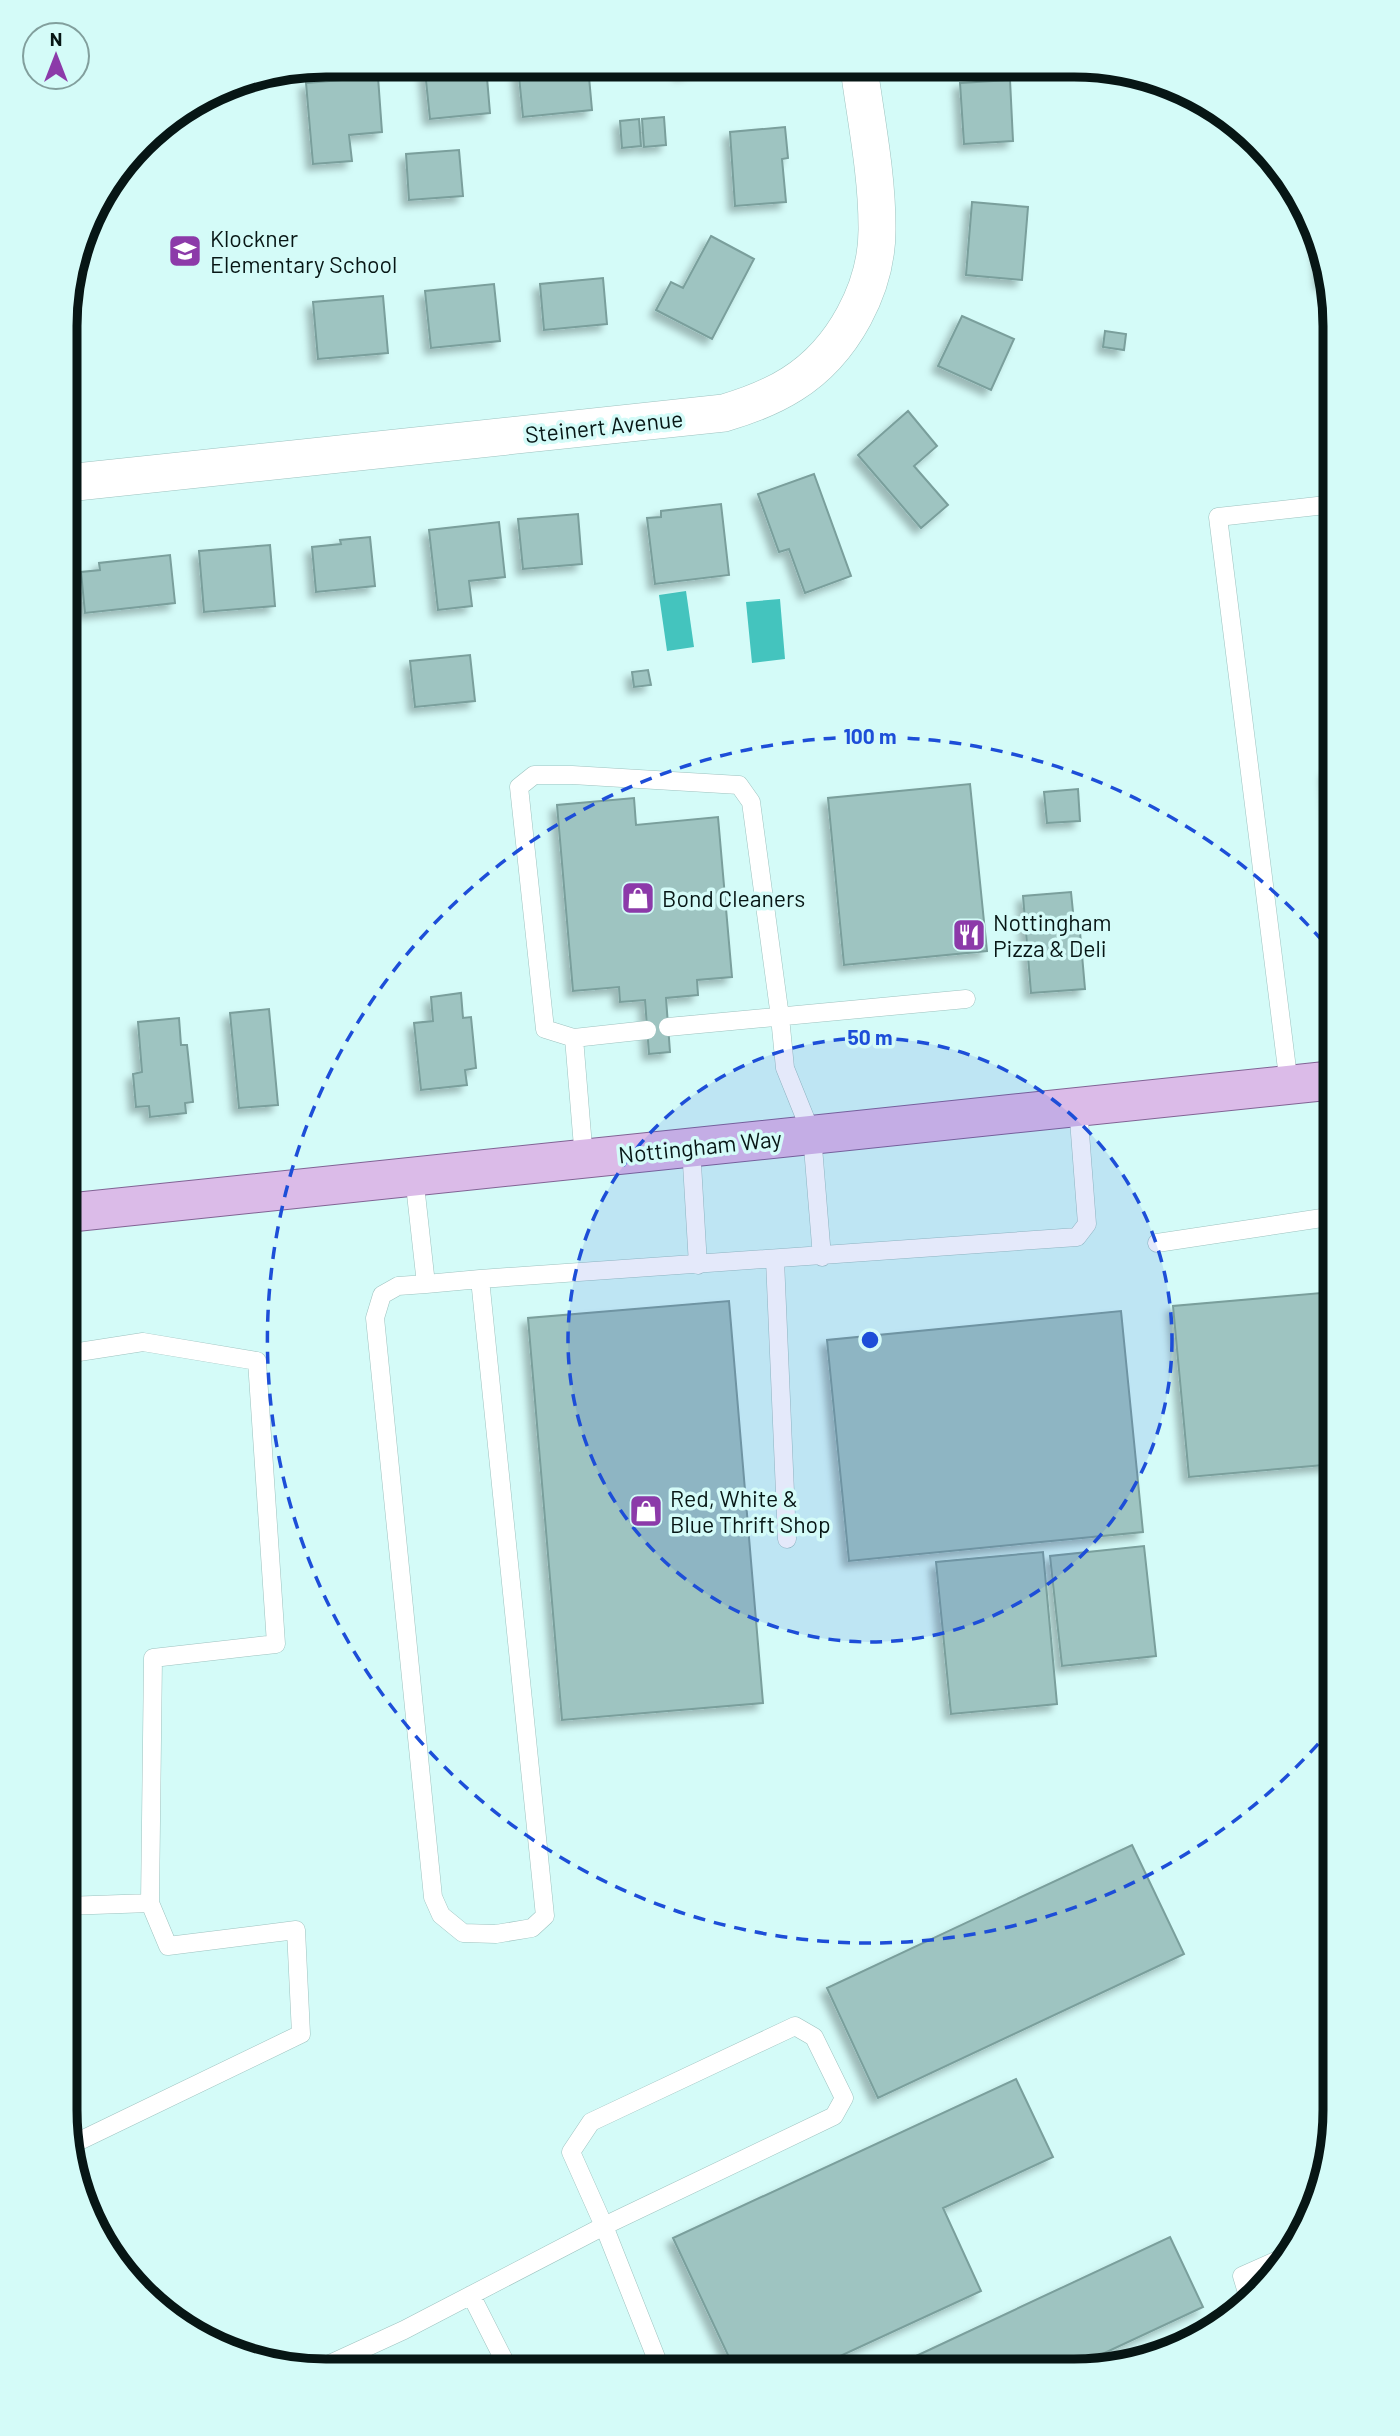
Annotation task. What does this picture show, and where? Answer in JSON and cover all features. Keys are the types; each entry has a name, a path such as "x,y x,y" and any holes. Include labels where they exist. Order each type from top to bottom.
{"main road":[{"name":"Nottingham Way","path":"77,1212 1323,1081"}],"street":[{"name":"Steinert Avenue","path":"77,482 724,414 762,401 794,383 825,357 853,320 871,276 877,229 860,77"}],"lane":[{"path":"1289,1085 1218,517 1323,505"},
{"path":"647,1030 574,1038 545,1029 519,787 534,775 739,785 751,802 785,1068 812,1135 822,1256"},
{"path":"668,1027 966,999"},
{"path":"574,1038 584,1159"},
{"path":"480,1279 545,1916 532,1928 496,1934 463,1933 441,1915 433,1897 375,1318 382,1295 398,1286 480,1279 1077,1237 1087,1224 1078,1107"},
{"path":"691,1147 698,1265"},
{"path":"414,1176 426,1284"},
{"path":"1157,1243 1323,1218"},
{"path":"775,1260 787,1539"},
{"path":"77,1352 143,1342 257,1361 276,1644 153,1658 150,1903 168,1946 296,1930 301,2034 79,2141"},
{"path":"77,1906 150,1903"},
{"path":"341,2359 404,2330 604,2225 834,2116 844,2098 814,2037 795,2026 592,2122 571,2152 604,2225 658,2359"},
{"path":"1246,2290 1242,2276 1271,2263"},
{"path":"471,2295 503,2359"}],"water":[{"path":"686,591 694,647 667,651 659,595"},
{"path":"780,599 785,659 752,663 746,602"}],"building":[{"path":"378,78 382,132 349,135 352,161 313,164 306,83"},
{"path":"426,78 487,78 490,113 430,119"},
{"path":"519,78 589,78 592,110 523,117"},
{"path":"1010,80 1013,141 964,144 960,83"},
{"path":"664,117 666,145 644,147 642,119"},
{"path":"639,119 641,146 622,148 620,121"},
{"path":"785,127 788,158 782,159 786,202 735,206 730,132"},
{"path":"459,150 463,196 409,200 406,154"},
{"path":"972,202 1028,207 1022,280 966,275"},
{"path":"711,236 754,259 712,339 656,310 671,282 683,288"},
{"path":"603,278 607,324 544,330 540,284"},
{"path":"494,284 500,341 431,348 425,291"},
{"path":"383,296 388,353 318,359 313,302"},
{"path":"962,316 1014,339 991,390 938,366"},
{"path":"1105,331 1126,334 1124,350 1103,347"},
{"path":"908,411 937,446 914,466 948,505 921,528 858,455"},
{"path":"814,474 851,576 805,593 789,549 779,552 758,494"},
{"path":"721,504 729,575 655,584 647,518 661,517 661,511"},
{"path":"578,514 582,564 523,569 518,519"},
{"path":"499,522 505,577 469,581 472,606 438,610 429,530"},
{"path":"370,537 375,586 316,592 312,547 341,544 340,540"},
{"path":"270,545 275,606 204,612 199,551"},
{"path":"170,555 175,603 85,613 81,572 100,570 99,563"},
{"path":"470,655 475,701 415,707 410,661"},
{"path":"648,670 651,685 634,687 632,672"},
{"path":"970,784 987,951 844,965 828,798"},
{"path":"1078,789 1080,821 1047,823 1044,792"},
{"path":"634,798 636,825 718,817 732,977 697,980 698,995 666,998 670,1052 649,1054 645,1000 620,1002 619,987 573,991 557,805"},
{"path":"1071,892 1075,932 1080,932 1085,989 1031,993 1023,896"},
{"path":"461,993 463,1018 471,1017 476,1068 465,1070 467,1085 421,1090 414,1023 433,1021 431,997"},
{"path":"269,1009 278,1105 239,1108 230,1013"},
{"path":"179,1018 181,1045 187,1045 193,1102 185,1103 186,1113 150,1117 149,1106 136,1107 133,1074 142,1072 138,1022"},
{"path":"1321,1293 1323,1465 1189,1477 1173,1306"},
{"name":"Red, White & Blue Thrift Shop","path":"729,1301 763,1703 562,1720 528,1318"},
{"path":"1121,1311 1143,1532 849,1561 827,1340"},
{"path":"1144,1546 1156,1656 1062,1666 1050,1556"},
{"path":"1043,1552 1057,1704 951,1714 936,1562"},
{"path":"1132,1845 1184,1954 878,2098 827,1988"},
{"path":"1016,2079 1053,2157 943,2208 981,2291 834,2359 730,2359 673,2238"},
{"path":"1170,2237 1203,2307 1094,2358 910,2359"}],"place":[{"name":"Klockner Elementary School","path":"185,251"},
{"name":"Bond Cleaners","path":"638,898"},
{"name":"Nottingham Pizza & Deli","path":"969,935"},
{"name":"Red, White & Blue Thrift Shop","path":"646,1511"}]}
